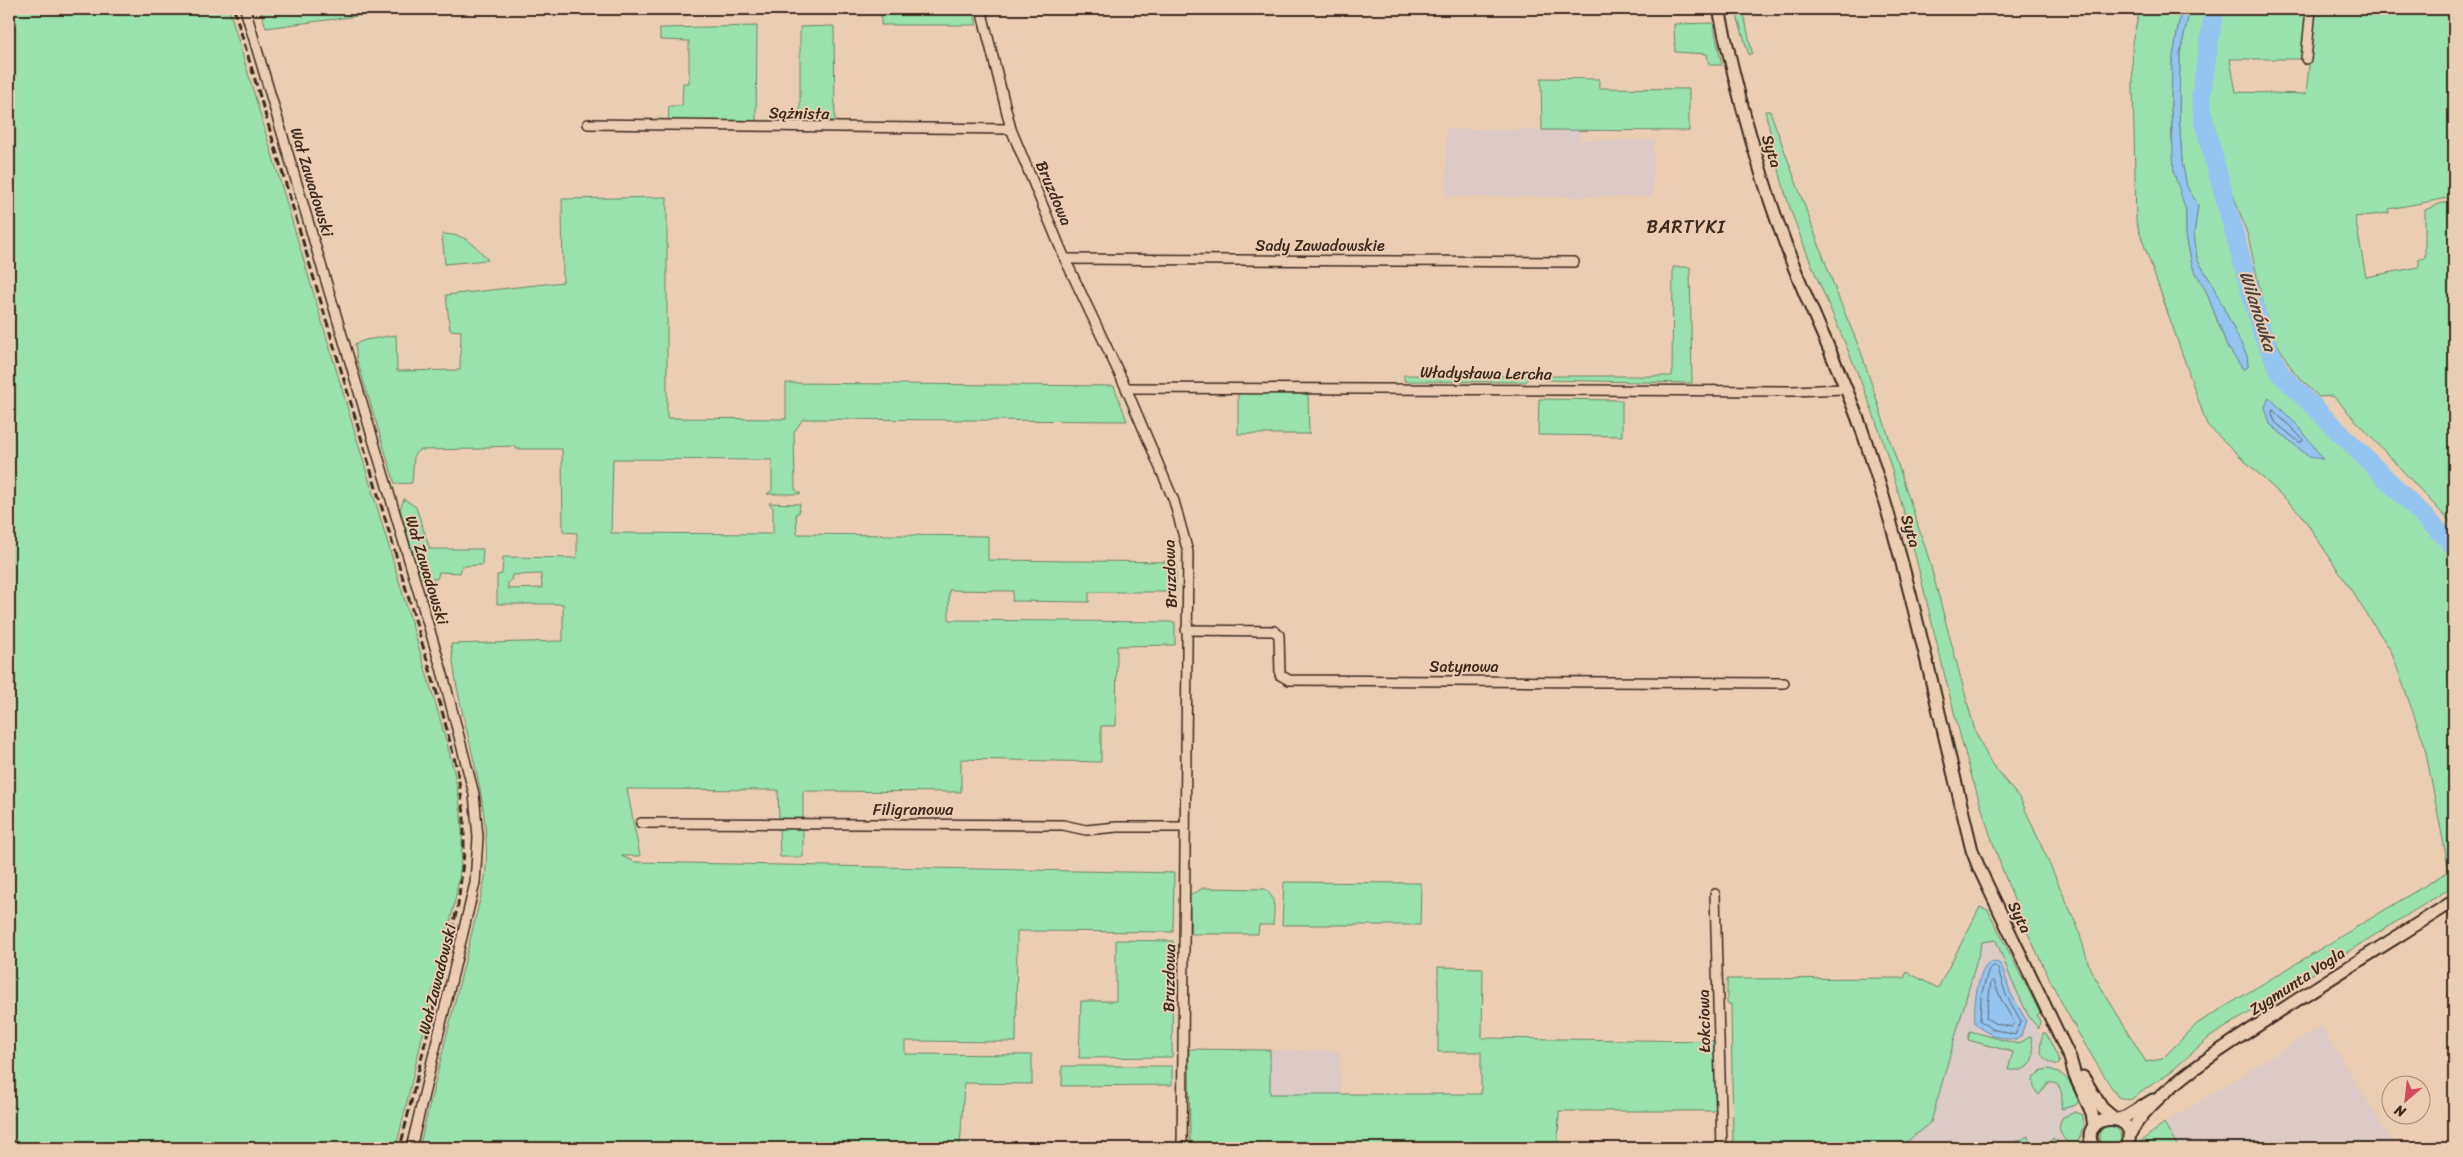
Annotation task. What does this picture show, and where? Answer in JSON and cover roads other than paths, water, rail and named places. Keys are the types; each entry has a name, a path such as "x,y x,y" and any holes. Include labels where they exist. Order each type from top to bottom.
{"street":[{"name":"Wał Zawadowski","path":"245,9 441,668 474,794 478,837 475,884 411,1148"},
{"name":"Bruzdowa","path":"981,9 1011,129 1065,259 1126,388 1174,501 1186,538 1188,552 1182,1148"},
{"name":"Syta","path":"1719,9 1739,100 1770,201 1791,260 1865,437 1901,555 1972,850 2071,1062 2102,1108 2125,1125 2127,1145"},
{"path":"2306,59 2311,9"},
{"name":"Sążnista","path":"588,124 1011,129"},
{"name":"Sady Zawadowskie","path":"1065,259 1574,262"},
{"name":"Władysława Lercha","path":"1126,388 1845,389"},
{"name":"Satynowa","path":"1186,630 1274,631 1279,635 1280,675 1288,680 1784,683"},
{"name":"Filigranowa","path":"641,823 1062,825 1086,830 1117,827 1185,827"},
{"name":"Łokciowa","path":"1715,894 1722,1148"},
{"name":"Zygmunta Vogla","path":"2094,1127 2106,1119 2125,1117 2162,1095 2234,1041 2454,901"},
{"name":"Syta","path":"2071,1062 2075,1076 2092,1113 2094,1127"},
{"name":"Zygmunta Vogla","path":"2127,1145 2133,1128 2162,1095"},
{"path":"2090,1146 2094,1127"}],"water":[{"path":"2181,9 2190,9 2180,53 2179,113 2182,162 2187,187 2198,205 2194,234 2197,259 2211,282 2247,356 2248,367 2243,369 2227,346 2206,291 2192,265 2186,235 2186,211 2174,173 2171,105 2172,64"},
{"path":"2269,397 2300,428 2323,459 2309,457 2270,424 2265,407"},
{"path":"1991,962 1999,963 2002,967 2011,994 2026,1020 2021,1036 2016,1040 1988,1033 1975,1023 1975,999 1979,980 1986,966"}],"waterway":[{"name":"Wilanówka","path":"2214,9 2201,96 2204,123 2262,333 2281,374 2454,546"}],"railway":[{"path":"234,9 441,707 457,769 464,814 464,853 458,905 400,1148"}],"district":[{"name":"BARTYKI","path":"1686,227"}]}
